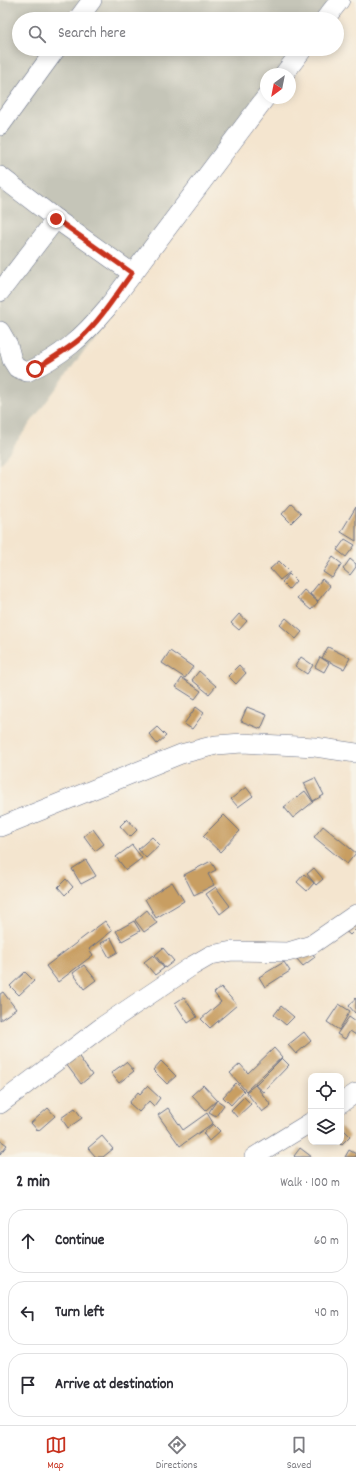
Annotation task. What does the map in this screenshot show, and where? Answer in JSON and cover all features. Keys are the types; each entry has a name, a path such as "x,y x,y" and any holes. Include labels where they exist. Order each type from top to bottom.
{"street":[{"path":"83,12 92,0"},
{"path":"331,12 340,0"},
{"path":"0,126 51,56"},
{"path":"288,68 297,56"},
{"path":"0,331 8,345 12,360 17,368 27,372 68,349 80,339 95,323 261,104"},
{"path":"0,176 56,219 132,273"},
{"path":"0,292 56,219"},
{"path":"0,827 181,754 216,746 242,743 315,747 356,753"},
{"path":"0,1104 102,1026 211,955 232,951 288,952 311,945 356,914"},
{"path":"344,1101 356,1093"},
{"path":"254,1157 308,1124"}],"shaded area":[{"path":"0,0 345,0 336,12 12,12 12,56 303,56 294,68 260,68 260,104 268,104 0,464"}],"building":[{"path":"291,504 301,513 291,523 282,514"},
{"path":"356,507 356,541 341,532"},
{"path":"345,539 355,545 346,557 337,550"},
{"path":"333,557 342,564 332,578 323,572"},
{"path":"350,559 356,564 356,567 350,575 343,569"},
{"path":"279,561 290,572 280,580 270,569"},
{"path":"289,574 296,581 289,589 282,582"},
{"path":"322,579 330,586 318,601 310,594"},
{"path":"304,590 318,602 311,610 297,598"},
{"path":"239,614 247,621 239,630 231,623"},
{"path":"286,618 302,632 296,639 280,625"},
{"path":"328,647 350,658 344,669 322,658"},
{"path":"170,651 193,667 185,678 162,663"},
{"path":"301,657 313,665 307,674 295,666"},
{"path":"320,657 329,663 324,672 315,667"},
{"path":"239,665 246,673 236,684 228,676"},
{"path":"199,671 216,686 209,694 192,680"},
{"path":"182,678 201,691 195,699 176,687"},
{"path":"196,707 204,713 192,729 184,724"},
{"path":"247,707 267,715 261,729 241,721"},
{"path":"157,727 166,736 157,744 149,734"},
{"path":"315,778 324,795 313,801 304,783"},
{"path":"246,787 253,796 238,807 231,799"},
{"path":"305,791 313,802 293,818 284,807"},
{"path":"224,815 240,831 220,852 203,836"},
{"path":"127,819 137,830 130,837 120,826"},
{"path":"323,826 356,853 347,864 314,837"},
{"path":"93,829 104,844 95,851 84,836"},
{"path":"152,837 160,845 146,858 138,849"},
{"path":"132,845 142,858 126,870 116,857"},
{"path":"86,860 96,876 81,884 72,869"},
{"path":"211,861 216,870 208,874 214,885 194,895 184,875"},
{"path":"314,868 323,879 316,885 307,874"},
{"path":"304,874 314,883 307,891 297,882"},
{"path":"66,879 73,887 65,895 58,887"},
{"path":"172,882 184,901 156,918 145,899"},
{"path":"216,887 230,906 220,914 206,894"},
{"path":"147,910 157,923 144,932 135,920"},
{"path":"105,921 112,931 89,949 93,955 58,982 46,966"},
{"path":"134,921 140,931 122,941 116,931"},
{"path":"356,922 356,929 350,935 341,927"},
{"path":"111,938 118,952 109,957 101,943"},
{"path":"163,948 174,961 165,968 155,955"},
{"path":"309,949 315,957 303,966 296,958"},
{"path":"153,955 164,968 155,975 144,962"},
{"path":"284,962 290,971 265,987 259,977"},
{"path":"84,965 96,980 84,989 73,973"},
{"path":"25,972 34,981 19,995 10,986"},
{"path":"221,987 237,1005 210,1028 201,1019 221,1002 214,993"},
{"path":"3,992 16,1009 0,1020 0,994"},
{"path":"184,997 197,1017 188,1023 175,1003"},
{"path":"356,998 356,1012 355,1013 349,1006"},
{"path":"339,1004 350,1011 339,1030 327,1022"},
{"path":"281,1006 294,1017 286,1025 274,1015"},
{"path":"349,1017 356,1022 356,1035 350,1031 345,1039 337,1034"},
{"path":"304,1032 311,1041 296,1054 288,1045"},
{"path":"72,1047 92,1075 81,1084 60,1056"},
{"path":"274,1048 282,1057 246,1091 230,1073 240,1064 248,1073"},
{"path":"282,1058 289,1065 263,1092 255,1085"},
{"path":"161,1061 176,1076 167,1084 153,1070"},
{"path":"126,1062 134,1071 119,1083 111,1073"},
{"path":"236,1083 244,1091 231,1105 223,1097"},
{"path":"203,1085 217,1100 206,1110 192,1095"},
{"path":"255,1085 271,1105 262,1112 246,1092"},
{"path":"147,1086 160,1098 154,1106 149,1101 139,1112 129,1103 138,1092 140,1094"},
{"path":"244,1097 251,1104 237,1117 231,1110"},
{"path":"217,1100 224,1105 216,1116 209,1112"},
{"path":"48,1108 55,1116 38,1131 31,1123"},
{"path":"75,1108 82,1118 68,1128 61,1118"},
{"path":"168,1108 183,1130 207,1113 213,1123 180,1146 158,1115"},
{"path":"213,1124 220,1131 209,1141 203,1133"},
{"path":"344,1130 350,1136 344,1142"},
{"path":"102,1136 113,1149 103,1157 96,1157 88,1148"},
{"path":"0,1140 7,1145 0,1154"},
{"path":"300,1148 312,1157 295,1157 294,1156"},
{"path":"349,1150 356,1154 356,1157 345,1157"}],"route":[{"path":"35,369 68,349 80,339 107,308 132,273 56,219"}]}
